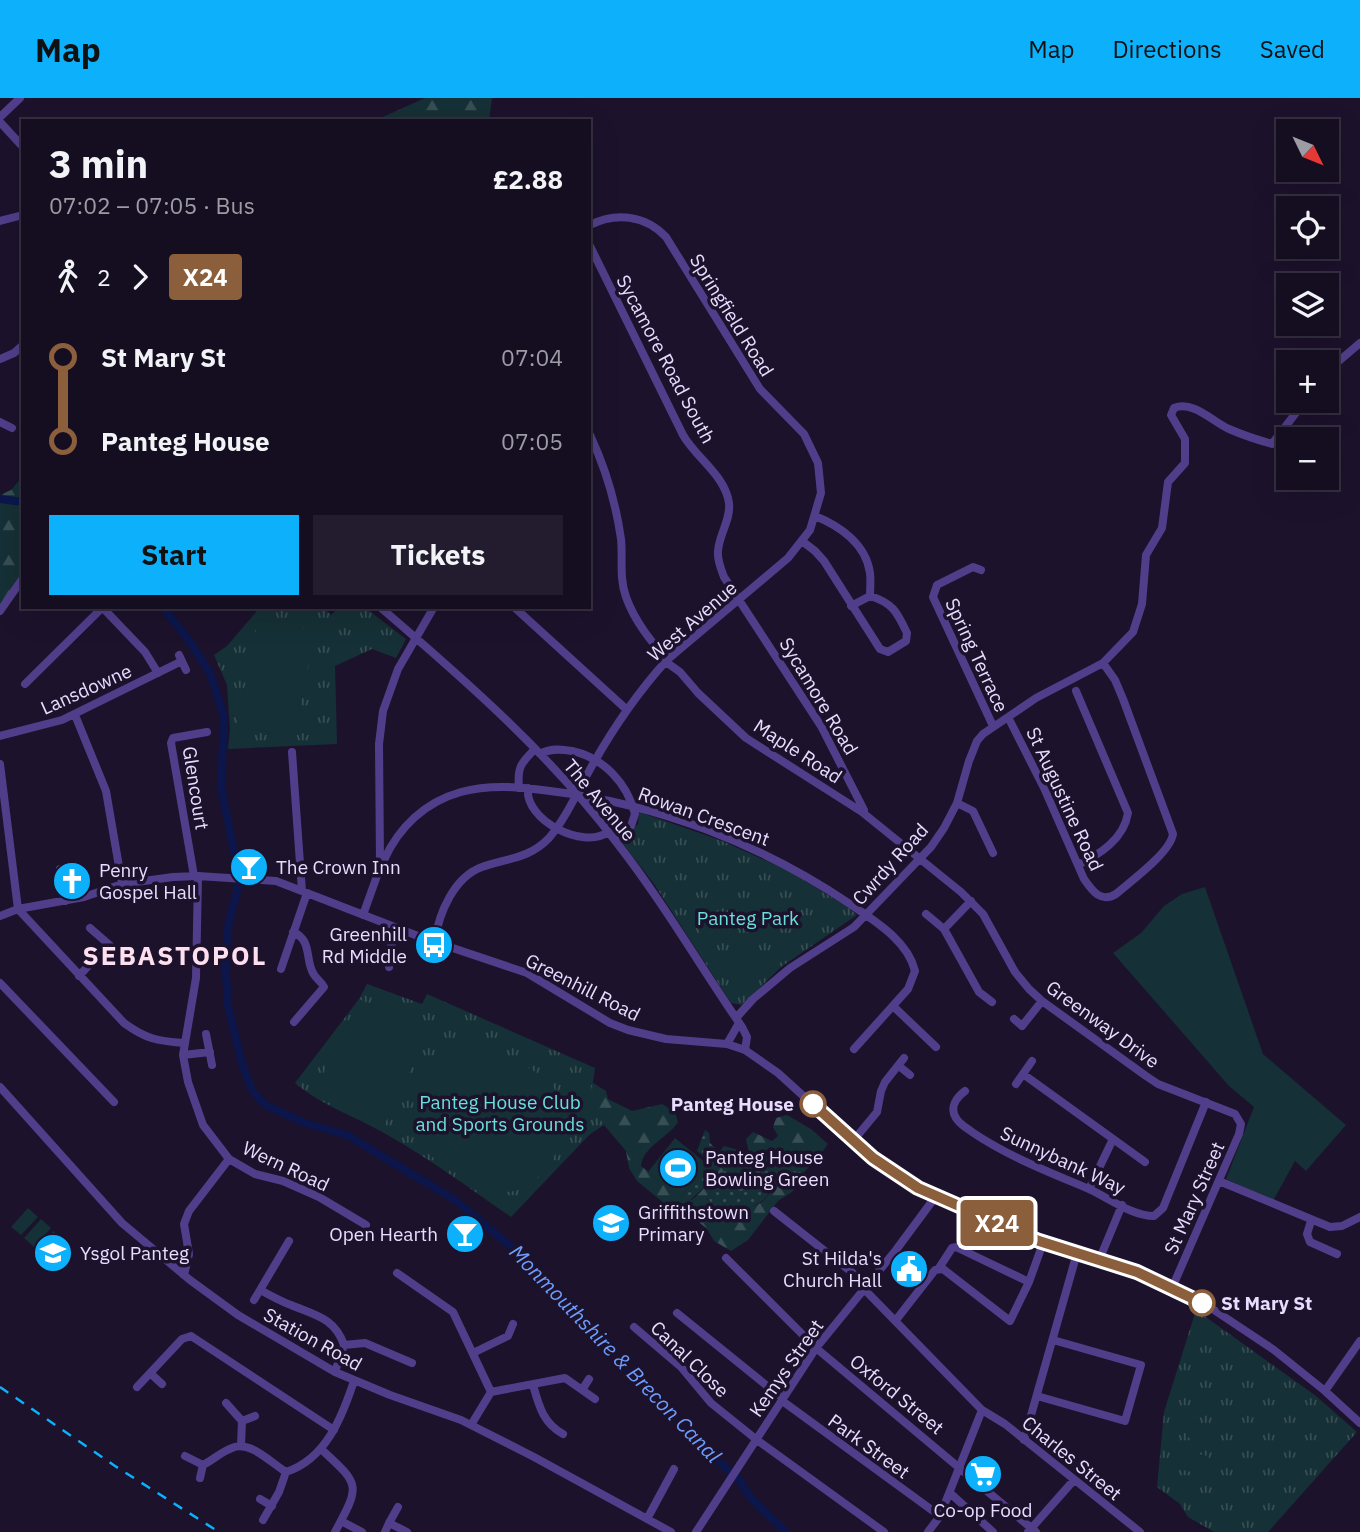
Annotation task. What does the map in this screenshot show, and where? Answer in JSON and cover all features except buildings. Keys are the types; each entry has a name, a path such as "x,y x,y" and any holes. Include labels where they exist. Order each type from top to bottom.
{"street":[{"path":"20,98 0,119 21,145"},
{"path":"0,221 21,216"},
{"name":"Springfield Road","path":"591,225 616,216 629,217 651,224 666,237 760,390 795,423 812,447 818,463 821,493 815,516"},
{"name":"Sycamore Road South","path":"591,248 683,435 698,457 720,479 727,495 729,515 718,549 718,559 729,587 738,600"},
{"path":"1339,361 1360,343"},
{"path":"0,359 21,347"},
{"name":"Cwrdy Road","path":"727,1044 737,1020 753,999 790,968 843,934 866,915 921,857 944,828 957,803 977,741 993,726 1036,698 1103,663 1133,632 1139,618 1146,555 1162,528 1168,482 1185,464 1185,439 1171,415 1174,408 1180,405 1195,409 1228,429 1272,444 1296,413"},
{"path":"0,424 12,428"},
{"name":"Maple Road","path":"591,438 611,494 621,541 621,579 625,595 644,633 698,693 746,738 862,812 921,857"},
{"path":"815,516 844,530 854,541 871,575 870,596"},
{"name":"West Avenue","path":"435,940 447,903 459,883 481,867 528,855 549,837 626,709 667,661 780,565 802,541 815,516"},
{"path":"802,541 824,561 851,606 880,649 888,652 906,641 907,633 892,606 882,599 870,596 851,606"},
{"name":"Spring Terrace","path":"981,570 973,567 937,585 933,597 993,726"},
{"path":"0,611 21,581"},
{"name":"Sycamore Road","path":"738,600 821,726 855,790 864,810 862,812"},
{"path":"25,684 100,609"},
{"path":"104,609 145,652 158,673"},
{"name":"The Avenue","path":"382,609 466,681 538,751 615,840 652,888 737,1020 747,1037 745,1050"},
{"path":"363,915 380,862 379,744 383,711 398,669 433,609"},
{"path":"516,609 626,709"},
{"name":"Lansdowne","path":"0,736 45,726 75,715 158,673 180,658 186,670"},
{"name":"St Augustine Road","path":"1008,717 1091,890 1101,898 1109,898 1164,850 1173,834 1131,719 1115,680 1103,663"},
{"path":"1076,691 1128,813 1123,829 1107,846 1078,865"},
{"path":"75,715 106,791 122,884"},
{"name":"Glencourt","path":"196,876 171,743 173,738 181,735 207,732"},
{"path":"608,832 590,838 567,832 542,818 531,807 517,775 519,767 538,751 552,749 567,750 595,760 616,776 635,814 631,826 615,840"},
{"path":"281,969 304,892 292,752"},
{"path":"0,764 18,909 124,1023 152,1040 184,1043"},
{"name":"Rowan Crescent","path":"380,862 410,821 445,797 474,789 523,788 576,794 633,806 750,847 814,880 866,915 906,949 913,962 915,971 908,989 854,1049"},
{"path":"957,803 973,811 993,853"},
{"name":"Greenway Drive","path":"921,857 971,901 991,926 1015,972 1042,1001 1158,1084 1235,1114 1239,1119"},
{"path":"60,869 65,901"},
{"name":"Greenhill Road","path":"0,916 18,909 65,901 122,884 196,876 276,881 398,928 527,973 610,1023 628,1030 666,1039 727,1044 745,1050 778,1073 853,1141 903,1180 1043,1243 1100,1258 1137,1272 1211,1308 1244,1329 1325,1391 1360,1423"},
{"name":"Wern Road","path":"196,876 197,978 183,1055 188,1082 203,1125 229,1158 255,1174 283,1181 319,1197 366,1225"},
{"path":"944,929 971,901"},
{"path":"926,914 944,929 976,995 992,1002"},
{"path":"90,928 130,963"},
{"path":"389,967 383,957 398,928"},
{"path":"293,932 302,938 308,947 312,972 324,988 294,1021"},
{"path":"79,976 107,944"},
{"path":"0,983 114,1102"},
{"path":"1014,1019 1022,1026 1042,1001"},
{"path":"892,1006 936,1046"},
{"path":"206,1034 212,1065"},
{"path":"183,1055 210,1052"},
{"path":"1016,1084 1032,1061"},
{"path":"853,1141 877,1112 881,1091 901,1062 911,1075"},
{"path":"1023,1074 1144,1162"},
{"name":"Station Road","path":"0,1087 122,1223 184,1275 238,1315 335,1372 471,1425 671,1532"},
{"name":"Sunnybank Way","path":"965,1091 957,1097 953,1111 954,1116 964,1126 1032,1167 1089,1189 1143,1216 1154,1216 1163,1208 1206,1102"},
{"name":"St Mary Street","path":"1172,1288 1239,1134 1239,1119"},
{"path":"1089,1189 1113,1139"},
{"path":"184,1275 189,1254 184,1224 186,1218 199,1196 229,1158"},
{"path":"1219,1181 1330,1227 1342,1226 1360,1217"},
{"name":"Kemys Street","path":"696,1532 816,1348 930,1207 936,1196"},
{"path":"1100,1258 1122,1205"},
{"name":"Charles Street","path":"774,1211 866,1287 982,1410 1005,1424 1140,1532"},
{"path":"1311,1221 1308,1239 1338,1254"},
{"path":"254,1300 289,1241"},
{"path":"939,1268 1010,1321 1029,1282 1043,1243"},
{"path":"896,1321 952,1248 956,1247 1029,1282"},
{"path":"271,1248 282,1254"},
{"path":"1024,1440 1077,1253"},
{"name":"Oxford Street","path":"726,1258 816,1348 959,1465 1032,1531"},
{"path":"397,1273 453,1312 491,1392"},
{"path":"260,1290 329,1321 344,1345 335,1372"},
{"name":"Park Street","path":"677,1313 782,1399 940,1516"},
{"path":"473,1353 511,1338 513,1324"},
{"name":"Canal Close","path":"635,1327 681,1367 711,1403 757,1440 884,1532"},
{"path":"137,1387 182,1339 191,1336 334,1430"},
{"path":"1037,1396 1125,1421 1141,1365 1053,1340"},
{"path":"1325,1391 1360,1341"},
{"path":"344,1345 365,1343 412,1363"},
{"path":"150,1373 162,1384"},
{"path":"471,1425 491,1392 565,1378 595,1399"},
{"path":"582,1390 589,1379"},
{"path":"286,1472 305,1463 321,1449 334,1430 354,1381"},
{"path":"533,1385 543,1417 551,1432 563,1434"},
{"path":"226,1403 242,1421 241,1446"},
{"path":"929,1532 950,1493 982,1410"},
{"path":"242,1421 255,1416"},
{"path":"200,1478 203,1465 229,1448 241,1446 260,1454 286,1472"},
{"path":"321,1449 346,1472 354,1487 354,1496 335,1532"},
{"path":"185,1456 203,1465"},
{"path":"648,1519 674,1469"},
{"path":"264,1520 285,1480 286,1472"},
{"path":"1032,1531 1074,1480"},
{"path":"950,1493 993,1532"},
{"path":"260,1499 272,1506"},
{"path":"385,1532 398,1507"},
{"path":"341,1521 362,1532"},
{"path":"390,1523 407,1532"}],"green space":[{"path":"425,98 492,98 489,119 378,119"},
{"path":"21,478 21,577 0,606 0,495 11,490"},
{"path":"255,609 325,609 331,615 337,609 367,609 406,639 396,658 372,649 335,666 337,744 228,749 230,730 227,685 214,655 227,646 256,612"},
{"path":"258,619 315,631 294,737 237,726"},
{"name":"Panteg Park","path":"639,812 720,840 789,871 857,915 781,967 742,1005 731,1003 654,884 621,841 638,824"},
{"path":"1205,887 1263,1054 1346,1125 1306,1171 1295,1161 1273,1201 1226,1179 1254,1107 1229,1086 1113,953 1141,933 1164,906 1182,894"},
{"path":"720,910 736,932 726,939 710,917"},
{"path":"707,920 723,941 713,948 697,927"},
{"path":"748,935 774,969 740,994 715,961"},
{"name":"Panteg House Club and Sports Grounds","path":"367,984 422,1004 427,994 595,1068 590,1102 604,1125 590,1134 511,1217 417,1153 327,1104 295,1083 359,999"},
{"path":"359,999 428,1030 384,1126 313,1095"},
{"path":"468,1046 498,1054 529,1068 554,1088 562,1101 567,1123 561,1144 545,1169 521,1189 497,1191 472,1182 429,1154 416,1138 412,1123 416,1095 432,1071 455,1052"},
{"path":"587,1079 606,1091 608,1099 632,1111 662,1104 675,1112 678,1122 646,1153 641,1166 688,1202 701,1192 718,1168 724,1167 723,1176 706,1198 715,1207 714,1213 721,1215 733,1203 747,1207 758,1205 784,1176 804,1172 803,1180 792,1192 778,1201 748,1240 731,1251 714,1241 707,1229 694,1218 676,1213 637,1181 629,1168 626,1151 604,1125 579,1145"},
{"path":"787,1115 811,1129 828,1144 818,1158 809,1155 790,1165 766,1165 760,1171 762,1185 740,1191 732,1185 737,1169 726,1161 720,1151 724,1146 749,1153 746,1139 753,1132 772,1141 778,1136 773,1127 776,1118"},
{"path":"705,1130 709,1133 710,1143 737,1169 760,1171 766,1165 790,1165 809,1155 818,1158 804,1172 785,1176 759,1203 747,1208 727,1209 722,1215 713,1213 710,1201 706,1198 723,1176 718,1168 708,1184 688,1202 680,1198 707,1164 707,1159 697,1151"},
{"name":"Panteg House Bowling Green","path":"675,1138 707,1164 680,1198 648,1172"},
{"path":"28,1208 38,1217 21,1235 11,1227"},
{"path":"41,1219 51,1228 34,1247 24,1238"},
{"path":"53,1231 62,1239 45,1258 36,1249"},
{"path":"1196,1310 1316,1396 1357,1432 1268,1532 1214,1532 1188,1517 1180,1504 1157,1487 1164,1412"},
{"path":"1191,1422 1212,1427 1212,1436 1208,1441 1189,1438 1186,1432"},
{"path":"1182,1451 1208,1456 1206,1475 1178,1469"}],"waterway":[{"name":"Monmouthshire & Brecon Canal","path":"0,499 21,502"},
{"name":"Monmouthshire & Brecon Canal","path":"165,609 210,673 224,717 221,787 237,866 237,892 229,921 225,961 228,1006 242,1064 252,1090 265,1105 305,1123 347,1135 455,1200 532,1264 661,1408 740,1481 749,1496 786,1532"}],"railway":[{"path":"0,1387 115,1466 219,1532"}],"bus line":[{"name":"X24","path":"813,1104 873,1158 918,1188 1051,1246 1100,1258 1137,1272 1202,1303"}],"place":[{"name":"The Crown Inn","path":"249,867"},
{"name":"Penry Gospel Hall","path":"72,881"},
{"name":"Greenhill Rd Middle","path":"434,945"},
{"name":"Panteg House","path":"813,1104"},
{"name":"Panteg House Bowling Green","path":"678,1168"},
{"name":"Griffithstown Primary","path":"611,1223"},
{"name":"Open Hearth","path":"465,1234"},
{"name":"Ysgol Panteg","path":"53,1253"},
{"name":"St Hilda's Church Hall","path":"909,1269"},
{"name":"St Mary St","path":"1202,1303"},
{"name":"Co-op Food","path":"983,1474"}],"district":[{"name":"SEBASTOPOL","path":"175,956"}]}
